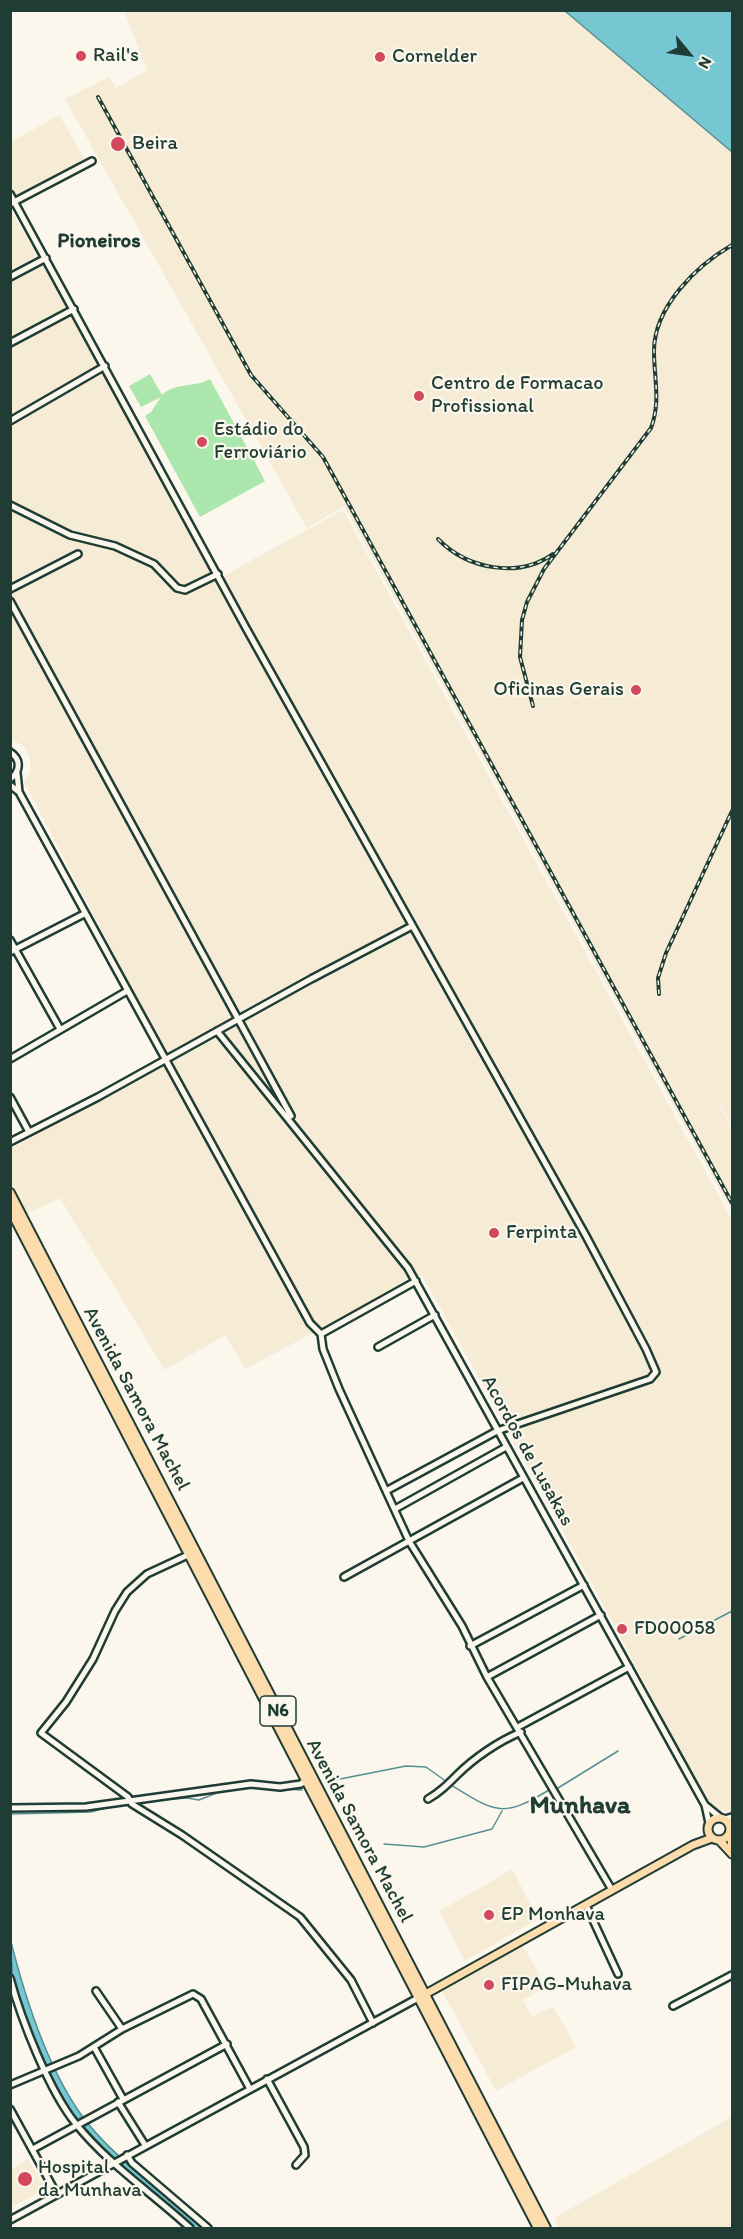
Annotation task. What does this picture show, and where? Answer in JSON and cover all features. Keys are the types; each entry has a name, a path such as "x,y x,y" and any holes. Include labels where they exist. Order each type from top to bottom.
{"highway":[{"name":"Avenida Samora Machel","path":"10,1193 418,1998 426,2009 538,2229"},
{"name":"Avenida Samora Machel","path":"10,1209 426,1993 546,2229"}],"main road":[{"path":"693,1845 709,1825 726,1818 731,1828 732,1847"},
{"path":"709,1825 716,1839 732,1854"},
{"path":"418,1998 693,1845 716,1839 731,1828"}],"street":[{"path":"12,203 92,161"},
{"path":"10,194 12,203 46,258 412,926 586,1236 656,1372 650,1379 497,1431 386,1491"},
{"path":"10,277 46,258"},
{"path":"10,343 74,309"},
{"path":"10,420 105,366"},
{"path":"10,505 69,535 115,546 154,564 177,588 191,588 218,574"},
{"path":"10,589 78,554"},
{"path":"10,601 157,872 240,1018 296,1127"},
{"path":"10,752 18,760 19,792 84,914 310,1323 321,1334 323,1349 339,1389 409,1541 462,1626 487,1677 612,1890"},
{"path":"10,778 17,772"},
{"path":"10,785 19,792"},
{"path":"13,950 84,914"},
{"path":"10,1142 412,926"},
{"path":"10,940 13,950 60,1029"},
{"path":"10,1059 127,991"},
{"path":"217,1031 296,1127"},
{"path":"10,1097 29,1132"},
{"name":"Acordos de Lusakas","path":"296,1127 416,1281 705,1805"},
{"path":"321,1334 416,1281"},
{"path":"378,1347 435,1316"},
{"path":"395,1509 506,1447"},
{"path":"344,1577 523,1478"},
{"path":"193,1553 147,1574 127,1592 115,1611 93,1659 66,1702 41,1733 130,1801 300,1917 351,1980 373,2022"},
{"path":"470,1646 584,1585"},
{"path":"487,1677 601,1615"},
{"path":"428,1799 441,1792 458,1774 519,1729 629,1667"},
{"path":"10,1808 86,1806 251,1784 280,1787 301,1784 307,1779"},
{"path":"705,1805 726,1818"},
{"path":"705,1805 709,1825"},
{"path":"586,1905 618,1974"},
{"path":"673,2006 732,1975"},
{"path":"10,1978 44,2069 77,2125 113,2163 190,2229"},
{"path":"96,1991 122,2029"},
{"path":"10,2085 94,2047 122,2029 193,1994 201,1999 250,2089"},
{"path":"10,2220 418,1998"},
{"path":"33,2149 227,2044"},
{"path":"94,2047 145,2145"},
{"path":"267,2079 304,2147 305,2155 296,2165"},
{"path":"10,2109 56,2193"},
{"path":"127,2155 132,2163 208,2229"}],"shaded area":[{"path":"124,11 565,11 732,152 732,1127 707,1081 732,1130 732,1212 344,506 307,528 65,99 109,77 116,88 147,70"},
{"path":"59,115 86,161 11,200 11,142"},
{"path":"10,209 88,343 170,498 223,576 343,510 732,1220 732,1814 711,1806 704,1796 605,1608 422,1275 245,1369 225,1335 165,1370 60,1198 26,1214 11,1184 11,1149 167,1056 24,782 30,772 30,758 25,747 11,739"},
{"name":"EP Monhava","path":"512,1869 538,1919 465,1961 440,1911"},
{"name":"FIPAG-Muhava","path":"523,1946 546,1987 523,2000 532,2017 553,2006 576,2047 496,2091 442,1991"},
{"path":"732,2117 732,2228 559,2228 554,2218"},
{"name":"Hospital da Munhava","path":"28,2159 46,2189 11,2207 11,2169"}],"green space":[{"name":"Estádio do Ferroviário","path":"150,374 162,395 173,388 210,379 265,481 200,517 145,416 151,412 161,397 141,407 129,386"}],"water":[{"path":"565,11 732,11 732,152"},
{"path":"10,1938 22,1982 47,2052 80,2113 92,2129 122,2159 204,2228 194,2228 120,2166 73,2116 45,2066 13,1982"}],"waterway":[{"path":"679,1639 732,1611"},
{"path":"558,1788 618,1751"},
{"path":"330,1781 406,1766 426,1767 447,1782"},
{"path":"451,1785 479,1802 500,1808 521,1805 549,1790"},
{"path":"249,1787 302,1790"},
{"path":"148,1801 187,1798 199,1800 224,1790"},
{"path":"10,1814 91,1812 113,1806"},
{"path":"384,1844 424,1847 492,1829 502,1811"}],"railway":[{"path":"98,97 251,375 323,457 732,1203"},
{"path":"533,706 520,657 522,620 527,602 544,569 651,428 656,409 654,351 656,335 669,304 692,276 732,245"},
{"path":"438,539 463,558 493,567 524,566 539,562 553,554"},
{"path":"659,994 658,978 666,953 732,811"}],"place":[{"name":"Rail's","path":"81,56"},
{"name":"Cornelder","path":"380,57"},
{"name":"Beira","path":"118,144"},
{"name":"Centro de Formacao Profissional","path":"419,396"},
{"name":"Estádio do Ferroviário","path":"202,442"},
{"name":"Oficinas Gerais","path":"636,690"},
{"name":"Ferpinta","path":"494,1233"},
{"name":"FD00058","path":"622,1629"},
{"name":"EP Monhava","path":"489,1915"},
{"name":"FIPAG-Muhava","path":"489,1985"},
{"name":"Hospital da Munhava","path":"25,2179"}],"district":[{"name":"Pioneiros","path":"99,242"},
{"name":"Munhava","path":"580,1806"}]}
